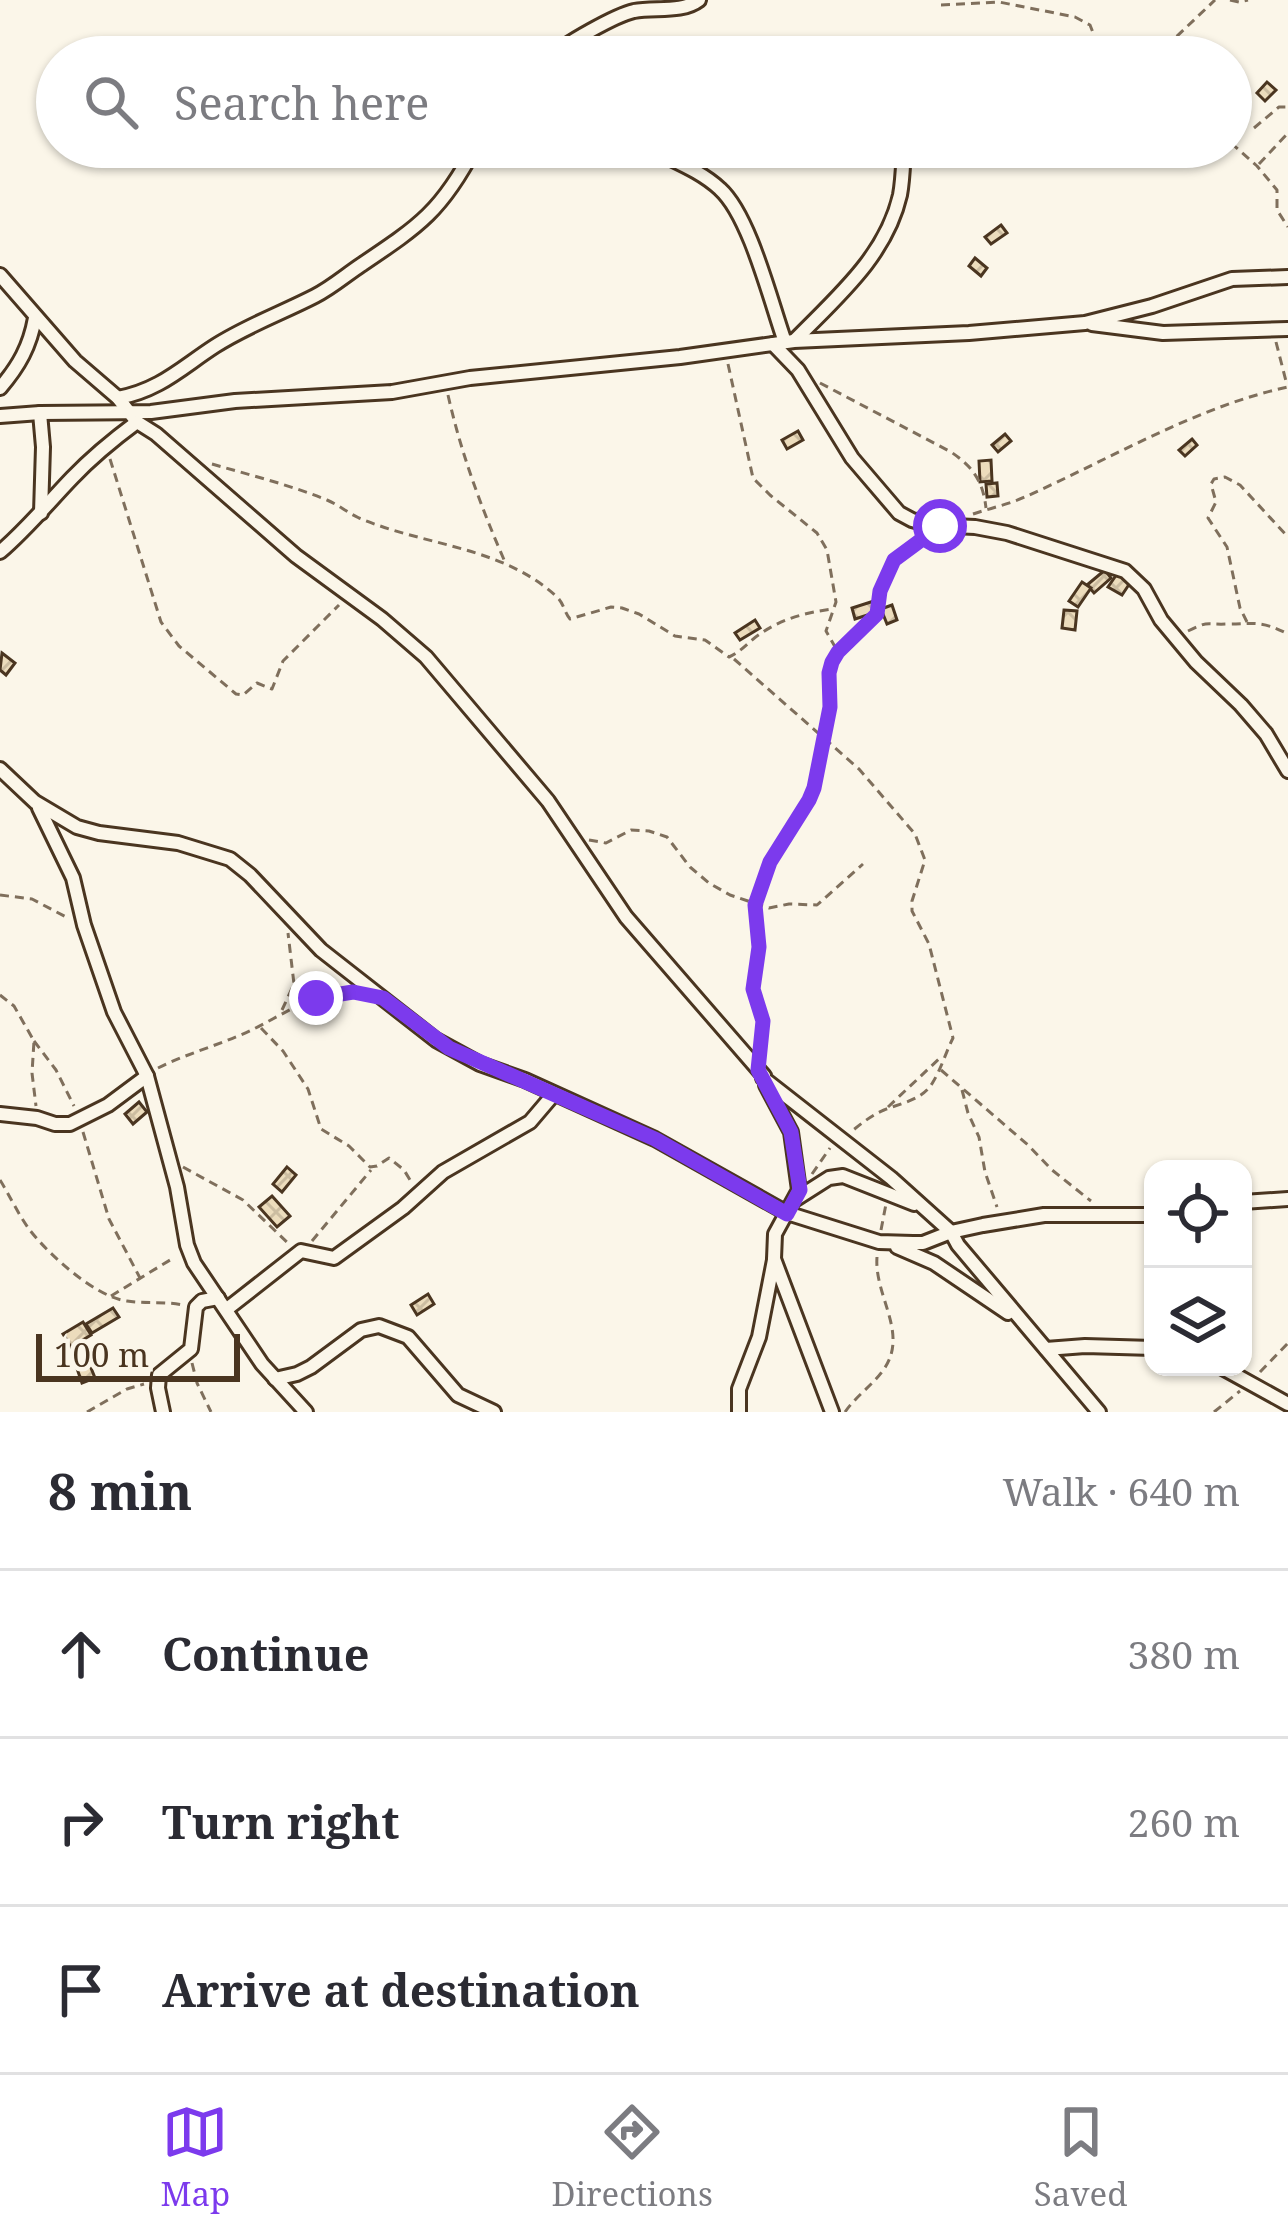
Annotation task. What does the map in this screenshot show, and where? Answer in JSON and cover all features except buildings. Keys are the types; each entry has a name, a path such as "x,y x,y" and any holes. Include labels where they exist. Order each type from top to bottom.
{"street":[{"path":"585,36 633,11 690,7 699,0"},
{"path":"118,398 158,386 215,346 321,293 436,208 464,168"},
{"path":"687,168 708,179 736,210 797,370 845,448 888,503 912,520 1007,533 1118,566 1144,589 1161,620 1196,662 1266,734 1288,771"},
{"path":"784,342 858,276 889,227 901,191 903,168"},
{"path":"0,274 35,318 133,418 296,556 426,657 548,801 626,917 760,1074 951,1232 1099,1412"},
{"path":"0,416 40,413 133,418 235,401 392,392 784,342 1085,323 1232,280 1288,277"},
{"path":"0,388 30,342 35,318"},
{"path":"1085,323 1163,333 1288,329"},
{"path":"40,413 41,513"},
{"path":"0,552 133,418"},
{"path":"0,769 35,802 76,827 178,843 230,859 321,950 436,1040 480,1064 667,1146 787,1214 934,1263 1025,1324"},
{"path":"35,802 67,863 108,996 147,1076 188,1249 256,1355 306,1412"},
{"path":"740,1412 739,1389 759,1337 775,1234 797,1195 791,1132 760,1074"},
{"path":"0,1114 62,1125 108,1105 147,1076"},
{"path":"163,1412 158,1380 162,1371 191,1349 196,1306 202,1301 222,1304 306,1250 334,1258 443,1172 530,1122 553,1095"},
{"path":"797,1195 829,1178 843,1177 923,1207"},
{"path":"1252,1201 1288,1199"},
{"path":"882,1242 923,1243 951,1232 1061,1214 1144,1215"},
{"path":"774,1259 832,1412"},
{"path":"275,1379 311,1367 361,1330 379,1326 408,1337 450,1387 494,1412"},
{"path":"1046,1348 1144,1348"},
{"path":"1239,1376 1288,1404"}],"path":[{"path":"1177,36 1215,0"},
{"path":"1230,0 1249,0"},
{"path":"941,5 999,2 1076,17 1090,25 1094,36"},
{"path":"1254,128 1279,106 1288,107"},
{"path":"1258,166 1288,133"},
{"path":"1252,161 1278,192 1277,209 1288,227"},
{"path":"971,515 1022,499 1197,417 1288,387 1272,329"},
{"path":"724,350 753,478 817,533 827,550 836,598 826,631 838,652"},
{"path":"797,370 968,464 984,490 986,510"},
{"path":"445,383 458,438 506,563"},
{"path":"106,446 161,622 179,646 236,694 243,695 257,683 272,689 283,661 350,596"},
{"path":"186,460 301,490 338,504 357,518 506,563 559,598 570,619 622,608 675,635 705,640 860,769 915,834 925,863 912,905 929,944 954,1032 926,1090 873,1115 840,1140 797,1195"},
{"path":"1247,622 1227,547 1208,518 1216,502 1214,479 1225,477 1240,485 1288,537"},
{"path":"760,1074 763,1021 753,989 759,947 755,905 778,846 809,800 830,707 830,667 838,652 877,614 880,591 894,560 940,526"},
{"path":"732,658 769,629 808,612 833,609"},
{"path":"1175,636 1207,622 1264,623 1288,634"},
{"path":"576,839 607,843 632,830 667,837 689,867 709,883 769,908 817,905 863,864"},
{"path":"0,895 32,899 68,918"},
{"path":"281,1012 294,983 286,913"},
{"path":"147,1076 281,1012 337,992 383,998"},
{"path":"0,994 14,1006 64,1084 109,1219 140,1278"},
{"path":"259,1026 308,1089 321,1129 350,1146 372,1168"},
{"path":"34,1041 37,1118"},
{"path":"887,1108 946,1052"},
{"path":"938,1068 1075,1190 1120,1216"},
{"path":"962,1088 999,1222"},
{"path":"171,1162 243,1201 299,1253 372,1168 389,1158 404,1170 419,1195"},
{"path":"0,1180 39,1241 86,1285 127,1302 196,1306"},
{"path":"845,1412 885,1367 895,1340 877,1280 888,1193"},
{"path":"110,1297 188,1249"},
{"path":"1214,1412 1288,1343"},
{"path":"191,1349 197,1383 211,1412"},
{"path":"87,1412 127,1389 158,1380"}],"route":[{"path":"316,998 353,992 383,998 449,1048 655,1139 787,1214 800,1190 791,1132 758,1070 763,1021 753,989 759,947 755,905 778,846 814,788 830,707 832,662 877,614 880,591 894,560 940,526"}]}
